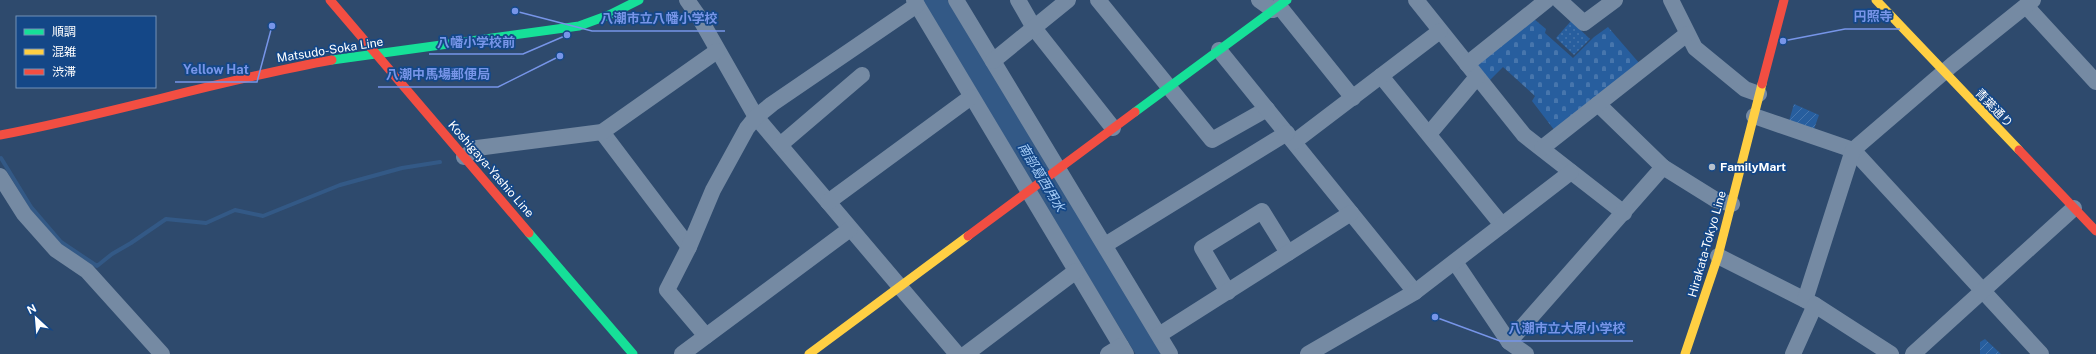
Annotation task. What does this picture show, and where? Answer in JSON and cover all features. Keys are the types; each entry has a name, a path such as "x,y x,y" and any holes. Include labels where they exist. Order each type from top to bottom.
{"main road":[{"name":"Koshigaya-Yashio Line","path":"330,0 633,354"},
{"name":"Matsudo-Soka Line","path":"0,135 43,127 266,72 376,54 579,26 608,16 639,0"},
{"name":"Hirakata-Tokyo Line","path":"1685,354 1718,256 1784,0"},
{"name":"青葉通り","path":"1876,0 2096,231"},
{"path":"809,354 1280,5"}],"street":[{"path":"687,0 699,17 756,117 957,354"},
{"path":"956,0 1170,354"},
{"path":"1018,0 1034,28 1113,128"},
{"path":"993,61 1068,0"},
{"path":"1098,0 1212,140 1267,109"},
{"path":"1259,0 1280,5 1353,98"},
{"path":"1416,0 1524,135 1624,213"},
{"path":"1467,64 1546,0"},
{"path":"1559,0 1584,23 1615,0"},
{"path":"1671,0 1695,48 1745,89 1759,94"},
{"path":"706,336 667,290 689,247 713,190 747,128 756,117 915,3 1076,271 1118,351"},
{"path":"1792,354 1810,303 1853,150 1943,72 2029,3 2096,82"},
{"path":"1105,245 1290,137 1353,98 1440,31"},
{"path":"1542,148 1687,34"},
{"path":"464,157 477,148 602,132 717,50"},
{"path":"1219,50 1415,292"},
{"path":"780,145 862,75"},
{"path":"1380,76 1502,225"},
{"path":"1429,134 1478,77"},
{"path":"828,202 971,97"},
{"path":"1598,104 1663,167 1716,200 1732,204"},
{"path":"1754,116 1853,150 2041,354"},
{"path":"602,132 689,247"},
{"path":"1509,342 1663,167"},
{"path":"1308,354 1415,292 1571,172"},
{"path":"0,176 24,214 56,250 87,271 162,354"},
{"path":"1913,354 2074,208"},
{"path":"1228,292 1202,248 1262,211 1288,253"},
{"path":"1159,335 1351,213"},
{"path":"682,354 850,229"},
{"path":"1718,256 1810,303 1891,354"},
{"path":"1455,262 1509,342 1526,354"},
{"path":"966,354 1076,271"}],"green space":[{"path":"1534,19 1546,29 1545,33 1573,58 1594,37 1608,27 1640,64 1555,131 1532,101 1535,96 1503,67 1488,82 1475,65"},
{"path":"1571,21 1590,39 1574,55 1556,38"},
{"path":"1794,104 1819,115 1814,129 1789,121"},
{"path":"1985,339 2001,354 1980,354 1980,342"}],"waterway":[{"name":"南部葛西用水","path":"934,0 1149,354"},
{"path":"1,158 31,207 61,242 97,266 112,254 166,219 206,223 235,210 263,216 340,185 402,168 440,162"}],"traffic: fast":[{"path":"332,60 579,26 609,15 639,0"},
{"path":"1135,112 1287,0"},
{"path":"529,233 633,354"}],"traffic: slow":[{"path":"1876,0 2019,150"},
{"path":"1685,354 1718,256 1762,84"},
{"path":"809,354 968,236"}],"traffic: jam":[{"path":"330,0 529,233"},
{"path":"1762,84 1784,0"},
{"path":"0,135 42,127 249,77 332,60"},
{"path":"968,236 1135,112"},
{"path":"2019,150 2096,231"}],"place":[{"name":"八潮市立八幡小学校","path":"515,11"},
{"name":"Yellow Hat","path":"272,26"},
{"name":"八幡小学校前","path":"567,35"},
{"name":"円照寺","path":"1783,41"},
{"name":"八潮中馬場郵便局","path":"560,56"},
{"name":"FamilyMart","path":"1712,167"},
{"name":"八潮市立大原小学校","path":"1435,317"}]}
